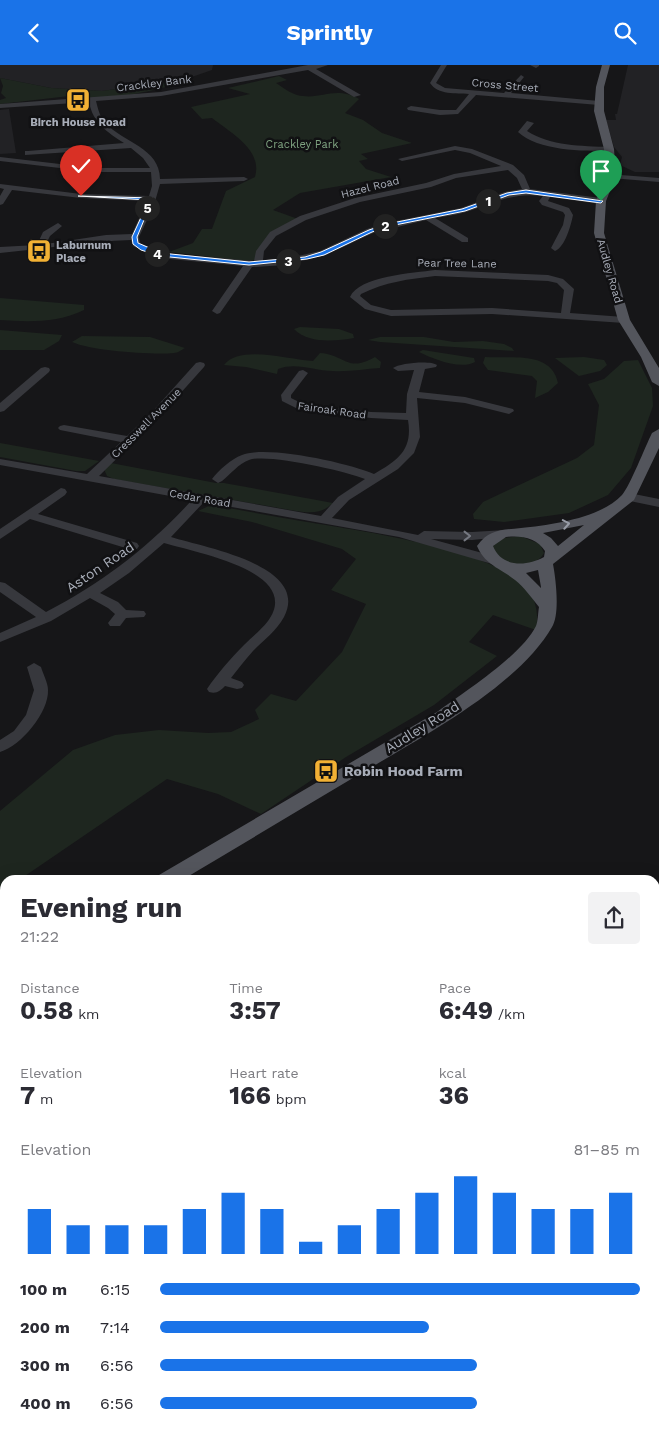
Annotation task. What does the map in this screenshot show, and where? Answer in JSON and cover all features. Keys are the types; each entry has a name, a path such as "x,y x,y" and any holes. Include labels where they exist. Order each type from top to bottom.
{"main road":[{"name":"Audley Road","path":"606,65 600,87 599,103 600,118 609,149 611,177 601,201 599,233 624,320 648,357 659,382"},
{"path":"495,561 523,568 535,567 548,561 629,497 659,433"},
{"path":"548,608 518,573 486,554 485,546 489,540 502,533 523,532 575,523 609,513"},
{"name":"Audley Road","path":"174,875 443,716 486,686 530,647 545,625 549,587 548,561 553,551 550,544 536,535 523,532"}],"street":[{"name":"Crackley Bank","path":"0,106 92,101 177,92 306,66 324,65"},
{"name":"Cross Street","path":"444,65 433,81 434,85 448,90 505,96 534,102 599,103"},
{"path":"306,66 357,95"},
{"path":"505,96 521,77"},
{"path":"411,108 455,113 474,93"},
{"path":"92,101 94,112 102,124 134,145 148,159 154,170 156,182 152,199 135,237 136,244 139,247 160,255 253,264 305,258 323,253 370,231 389,225 463,210 502,195 526,191 601,201"},
{"path":"530,123 522,132 536,140 588,149 609,149"},
{"path":"28,153 134,145"},
{"path":"402,159 455,148 472,151 510,167 522,177 526,191"},
{"path":"0,159 94,170 154,170"},
{"name":"Hazel Road","path":"217,311 273,234 298,220 358,200 428,185 454,176 510,167"},
{"path":"611,177 659,181"},
{"path":"156,182 244,179"},
{"path":"0,186 81,196 152,199"},
{"path":"0,202 9,188"},
{"path":"548,194 543,201 566,210 569,215 567,225 555,248"},
{"path":"429,218 465,240"},
{"path":"42,247 47,232 58,226"},
{"path":"0,251 106,238 135,237"},
{"name":"Pear Tree Lane","path":"565,317 569,289 560,281 537,277 422,273 373,284 357,292 355,297 359,302 368,307 391,313 492,311 565,317 624,320"},
{"name":"Cresswell Avenue","path":"90,478 130,440 200,365"},
{"path":"324,520 345,496 374,478 409,452 413,444 416,430 412,417 412,394 426,366 398,368"},
{"path":"0,409 44,370"},
{"name":"Fairoak Road","path":"303,373 286,395 286,399 290,403 298,406 371,415 412,417"},
{"path":"412,394 465,400 507,413 520,405"},
{"path":"64,427 130,440"},
{"path":"242,473 223,475 237,460 261,454 332,463 374,478"},
{"name":"Cedar Road","path":"0,462 400,534"},
{"path":"0,535 61,492"},
{"path":"629,497 659,503"},
{"name":"Aston Road","path":"0,637 46,618 92,594 138,561 163,539 201,498"},
{"path":"29,515 133,546"},
{"path":"400,534 472,536 502,533"},
{"path":"400,534 495,561"},
{"path":"163,539 252,566 265,574 279,590 281,600 280,611 275,621 246,651 218,685 238,685"},
{"path":"0,586 46,618"},
{"path":"92,594 114,605 119,619 139,614"},
{"path":"0,747 20,734 33,716 41,690 34,667"}],"shaded area":[{"path":"0,65 213,65 212,70 183,80 102,91 51,88 0,78"},
{"path":"628,65 659,65 659,172 635,172 620,165 622,157 614,147 606,120 616,120 615,114 617,114"},
{"path":"9,109 16,153 0,154 0,110"}],"green space":[{"name":"Crackley Park","path":"279,76 287,80 276,83 297,95 313,96 342,93 359,99 345,113 363,120 382,133 412,143 361,154 368,159 359,161 366,169 391,177 300,193 273,210 298,219 284,226 255,260 237,260 169,252 193,243 202,229 212,229 226,191 255,177 256,167 254,159 244,143 212,118 202,119 191,107 250,94 228,88"},
{"path":"0,78 51,88 102,91 183,80 179,84 113,97 87,98 78,95 0,104 0,100 6,98 1,93 3,86"},
{"path":"0,298 84,305 84,310 53,319 32,321 0,320"},
{"path":"300,327 339,329 353,334 354,338 339,340 314,339 300,334 294,329"},
{"path":"0,330 62,335 59,341 44,350 0,350"},
{"path":"82,336 150,337 185,348 175,353 137,353 93,348 72,342"},
{"path":"380,337 424,337 454,342 483,341 504,344 514,351 368,340"},
{"path":"423,350 474,358 475,362 462,365 447,363 419,352"},
{"path":"320,353 329,354 352,363 366,362 375,357 381,362 380,368 326,371 292,366 278,369 277,374 246,367 224,365 231,359 241,355 266,355 313,361"},
{"path":"485,357 518,357 539,361 547,365 554,372 558,383 548,392 535,398 537,381 532,376 488,370 483,363"},
{"path":"584,357 604,360 607,365 600,371 579,376 555,358"},
{"path":"638,360 652,388 653,406 631,468 608,495 569,513 504,522 474,519 473,514 483,502 577,458 594,445 599,405 588,384 604,379 624,361"},
{"path":"0,443 99,461 85,471 76,471 0,457"},
{"path":"111,463 333,503 320,511 302,512 114,479 107,476 104,469"},
{"path":"211,505 420,543 483,561 508,573 526,587 536,607 536,630 493,615 469,642 497,656 434,705 346,757 261,814 218,794 167,779 26,875 0,875 0,811 73,750 115,735 159,730 208,733 231,732 259,719 255,710 271,694 296,701 342,652 366,604 331,590 356,559 342,549 252,522 198,511"},
{"path":"520,536 540,544 544,553 541,558 524,564 505,562 492,549 494,544 504,538"}],"place":[{"name":"Birch House Road","path":"78,100"},
{"name":"Laburnum Place","path":"39,251"},
{"name":"Robin Hood Farm","path":"326,771"}],"route":[{"path":"81,196 152,199 135,237 136,244 143,249 160,255 249,264 285,262 305,258 323,253 370,231 389,225 463,210 508,194 526,191 601,201"}]}
